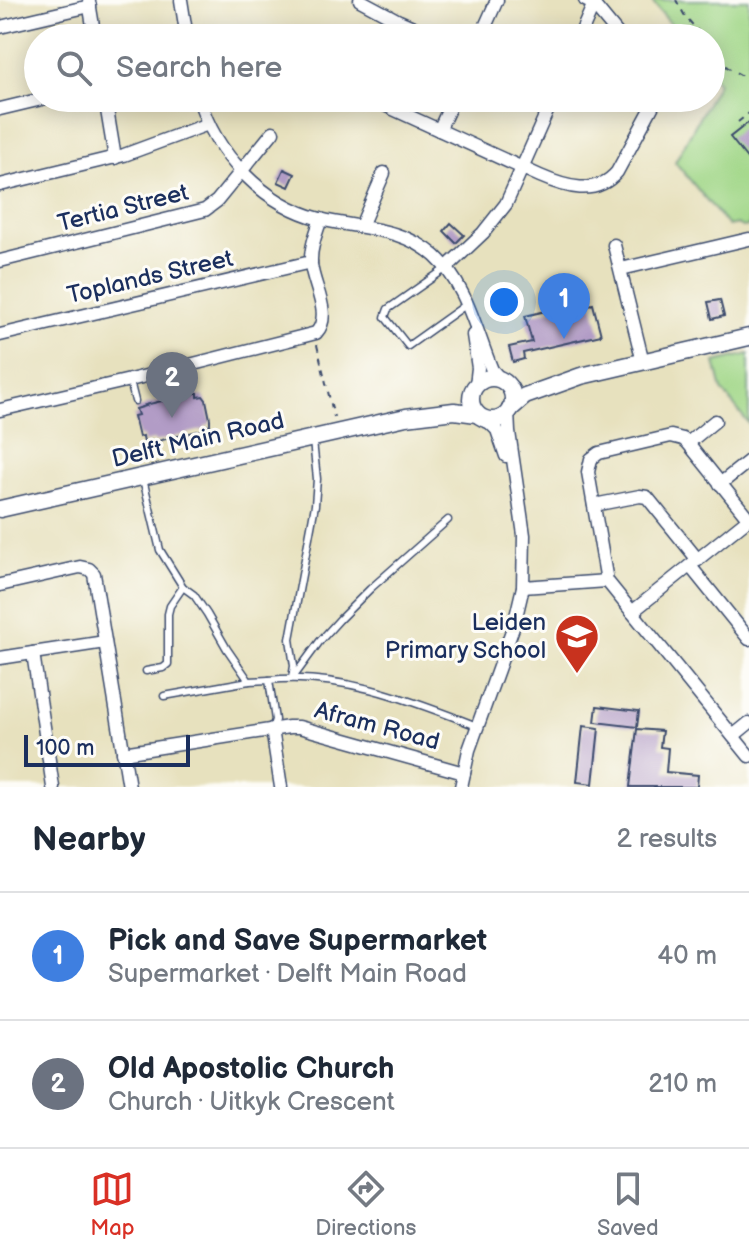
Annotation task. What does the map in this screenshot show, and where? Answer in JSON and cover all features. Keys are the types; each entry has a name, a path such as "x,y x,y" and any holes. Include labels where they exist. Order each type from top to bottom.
{"street":[{"path":"181,0 185,24"},
{"path":"360,0 406,24"},
{"path":"486,24 497,0"},
{"path":"584,24 591,1"},
{"path":"591,1 610,24"},
{"path":"0,27 89,3 93,24"},
{"path":"0,109 24,103"},
{"path":"107,112 115,158"},
{"path":"204,112 222,148 241,171 278,200 321,219 389,232 410,240 434,255 458,284 492,370 510,389 516,485 524,535 523,587 514,625 477,726 461,787"},
{"path":"400,112 573,188 608,181 617,172 649,112"},
{"path":"439,130 447,112"},
{"path":"446,268 496,219 506,204 547,112"},
{"path":"0,185 115,158 208,124"},
{"name":"Tertia Street","path":"0,261 205,210 217,201 273,132"},
{"path":"361,226 384,173"},
{"path":"0,410 316,333 324,317 311,262 321,219"},
{"path":"621,269 749,239"},
{"path":"614,245 643,362"},
{"name":"Toplands Street","path":"0,335 311,262"},
{"path":"468,308 478,368 471,401 497,430 516,485"},
{"path":"482,416 498,419 525,396 581,376 749,337"},
{"path":"474,388 488,378 504,382 581,376"},
{"name":"Delft Main Road","path":"406,417 452,401 474,388"},
{"name":"Delft Main Road","path":"0,509 406,417 462,410 482,416"},
{"path":"688,443 715,421"},
{"path":"632,612 749,519 683,439 671,436 595,455 589,463 607,581 632,612 733,736 749,756"},
{"path":"720,484 749,461"},
{"path":"594,505 647,497 749,639"},
{"path":"0,585 80,567 89,569 95,578 129,787"},
{"path":"523,587 607,581"},
{"path":"0,658 105,642"},
{"path":"33,653 53,787"},
{"path":"733,736 749,723"},
{"name":"Afram Road","path":"123,753 299,727 464,773"},
{"path":"272,729 281,787"}],"lane":[{"path":"446,268 388,309 385,317 408,346 468,308"},
{"path":"130,380 135,401"},
{"path":"292,678 294,666 290,639 316,492 313,437"},
{"path":"142,477 160,550 183,587 194,595 207,614 249,681"},
{"path":"292,678 340,619 448,520"},
{"path":"146,671 168,664 168,614 183,587"},
{"path":"164,696 249,681 292,678 363,687 416,702 477,726"},
{"path":"269,680 275,720 272,729"}],"path":[{"path":"676,0 692,24"},
{"path":"725,64 749,80"},
{"path":"738,122 749,113"},
{"path":"316,340 334,417"}],"green space":[{"path":"651,0 749,0 749,226 728,226 675,162 702,112 725,112 725,24 671,24"},
{"path":"749,354 749,424 722,390 715,362"}],"building":[{"path":"749,122 749,161 730,137"},
{"path":"284,169 295,174 289,187 278,182"},
{"path":"451,223 464,235 456,243 444,231"},
{"path":"720,300 724,316 712,319 708,302"},
{"path":"593,304 601,335 523,353 524,359 513,362 509,347 532,342 525,316 571,305 572,309"},
{"path":"195,393 206,400 210,425 205,426 206,429 154,442 144,442 143,436 139,437 134,416 138,415 136,409"},
{"path":"597,706 639,711 637,727 595,722"},
{"path":"583,726 599,728 593,784 577,782"},
{"path":"637,729 662,731 660,747 668,748 666,772 698,775 697,787 630,787"}],"place":[{"name":"Pick and Save Supermarket","path":"564,339"},
{"name":"Old Apostolic Church","path":"172,418"},
{"name":"Leiden Primary School","path":"577,675"}]}
